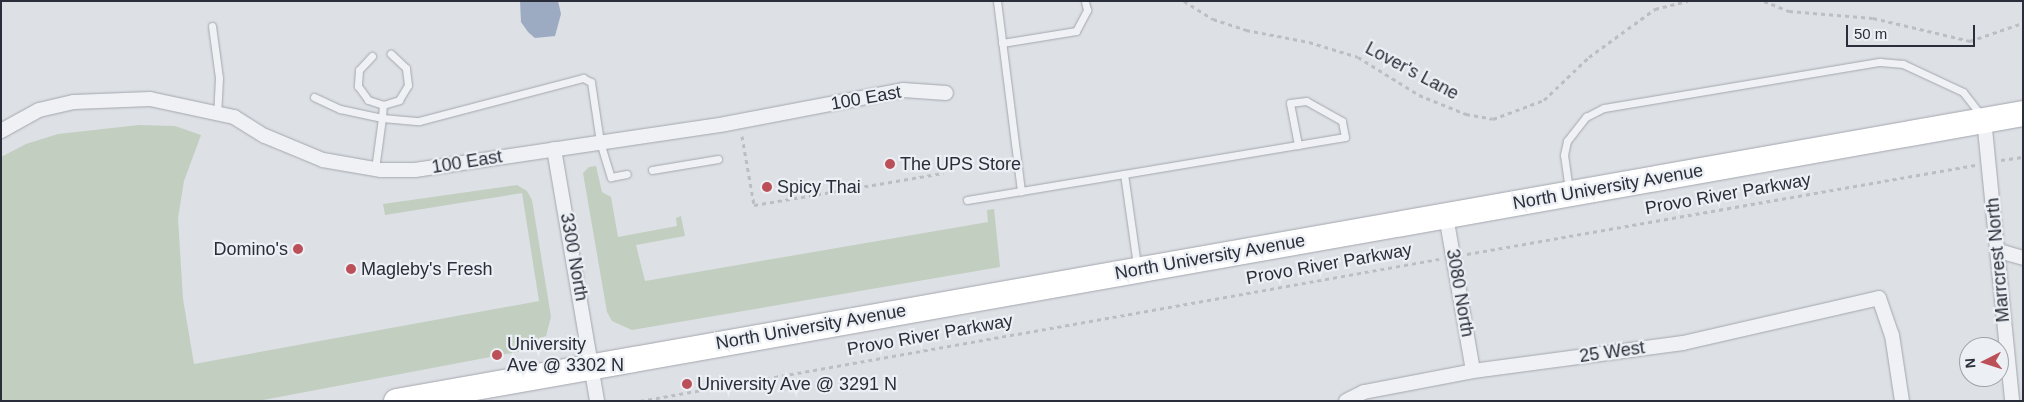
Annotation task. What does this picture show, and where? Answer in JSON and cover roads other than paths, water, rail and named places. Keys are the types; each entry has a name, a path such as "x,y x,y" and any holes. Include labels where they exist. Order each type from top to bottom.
{"highway":[{"name":"North University Avenue","path":"396,401 2023,112"}],"street":[{"name":"100 East","path":"1,131 40,110 74,102 150,99 234,117 296,151 339,164 375,169 415,170 726,124 903,90 946,93"},
{"name":"Marrcrest North","path":"1984,119 1999,251 2012,401"},
{"name":"3300 North","path":"554,149 597,401"},
{"name":"3080 North","path":"1446,216 1473,371"},
{"path":"1999,251 2023,258"},
{"name":"25 West","path":"1346,401 1388,386 1473,371 1683,343 1879,298 1892,335 1902,401"}],"lane":[{"path":"997,1 1021,191"},
{"path":"1002,43 1076,31 1088,10 1085,1"},
{"path":"212,26 219,78 217,112"},
{"path":"372,56 359,70 358,86 368,100 383,105 399,100 408,85 406,68 391,54"},
{"path":"1569,194 1564,155 1568,141 1586,117 1604,108 1880,62 1903,64 1964,92 1984,119"},
{"path":"314,98 340,109 382,118 419,120 494,104 583,78 591,82 600,142 611,177 627,174"},
{"path":"966,200 1124,174 1298,145 1345,137 1342,121 1306,101 1290,103 1298,145"},
{"path":"375,169 383,105"},
{"path":"652,170 718,159"},
{"path":"1124,174 1138,270"}],"water":[{"path":"520,1 558,1 561,14 555,36 535,38 528,32 521,22"}],"place":[{"name":"The UPS Store","path":"890,164"},
{"name":"Spicy Thai","path":"767,187"},
{"name":"Domino's","path":"298,249"},
{"name":"Magleby's Fresh","path":"351,269"},
{"name":"University Ave @ 3302 N","path":"497,355"},
{"name":"University Ave @ 3291 N","path":"687,384"}]}
